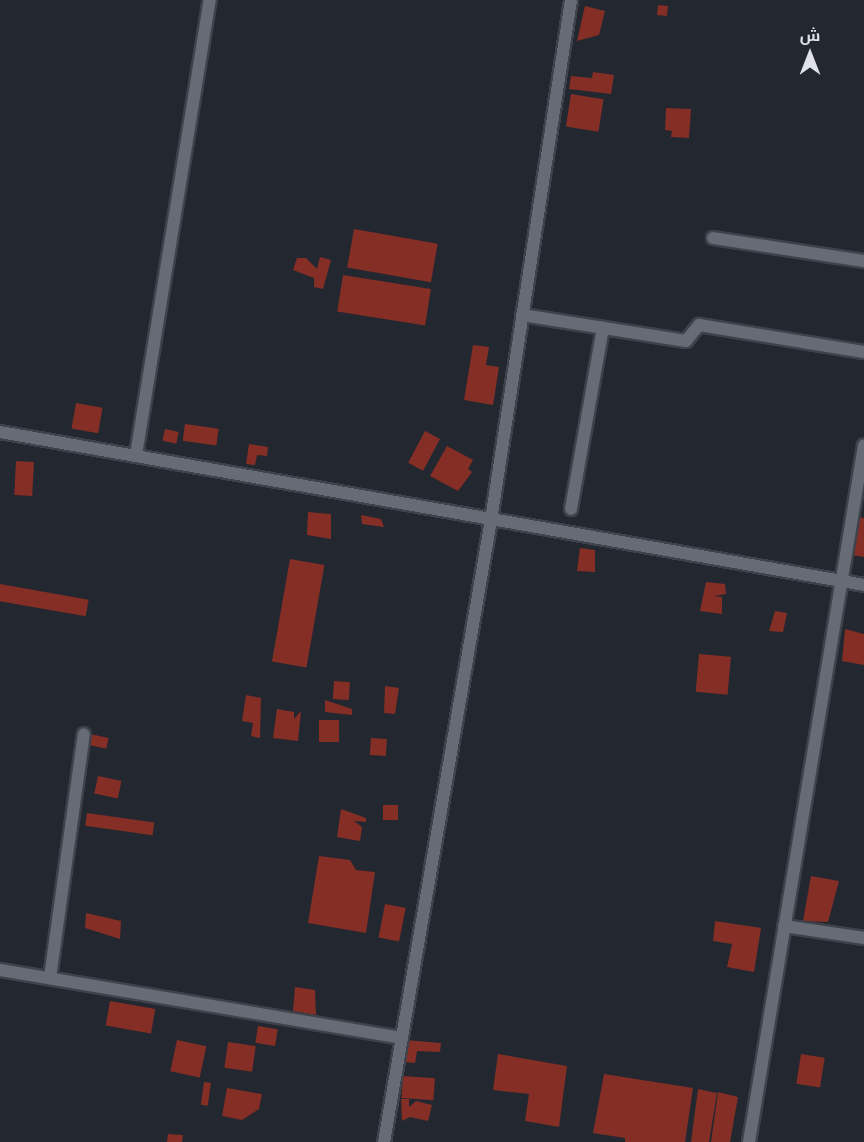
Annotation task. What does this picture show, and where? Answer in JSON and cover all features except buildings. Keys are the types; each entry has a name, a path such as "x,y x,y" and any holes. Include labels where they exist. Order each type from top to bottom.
{"street":[{"path":"136,455 210,0"},
{"path":"384,1142 491,520 571,0"},
{"path":"712,238 864,261"},
{"path":"522,315 686,341 699,325 864,352"},
{"path":"571,510 603,328"},
{"path":"0,432 864,585"},
{"path":"749,1142 844,582 864,445"},
{"path":"50,978 84,734"},
{"path":"784,926 864,939"},
{"path":"0,970 401,1038"}]}
